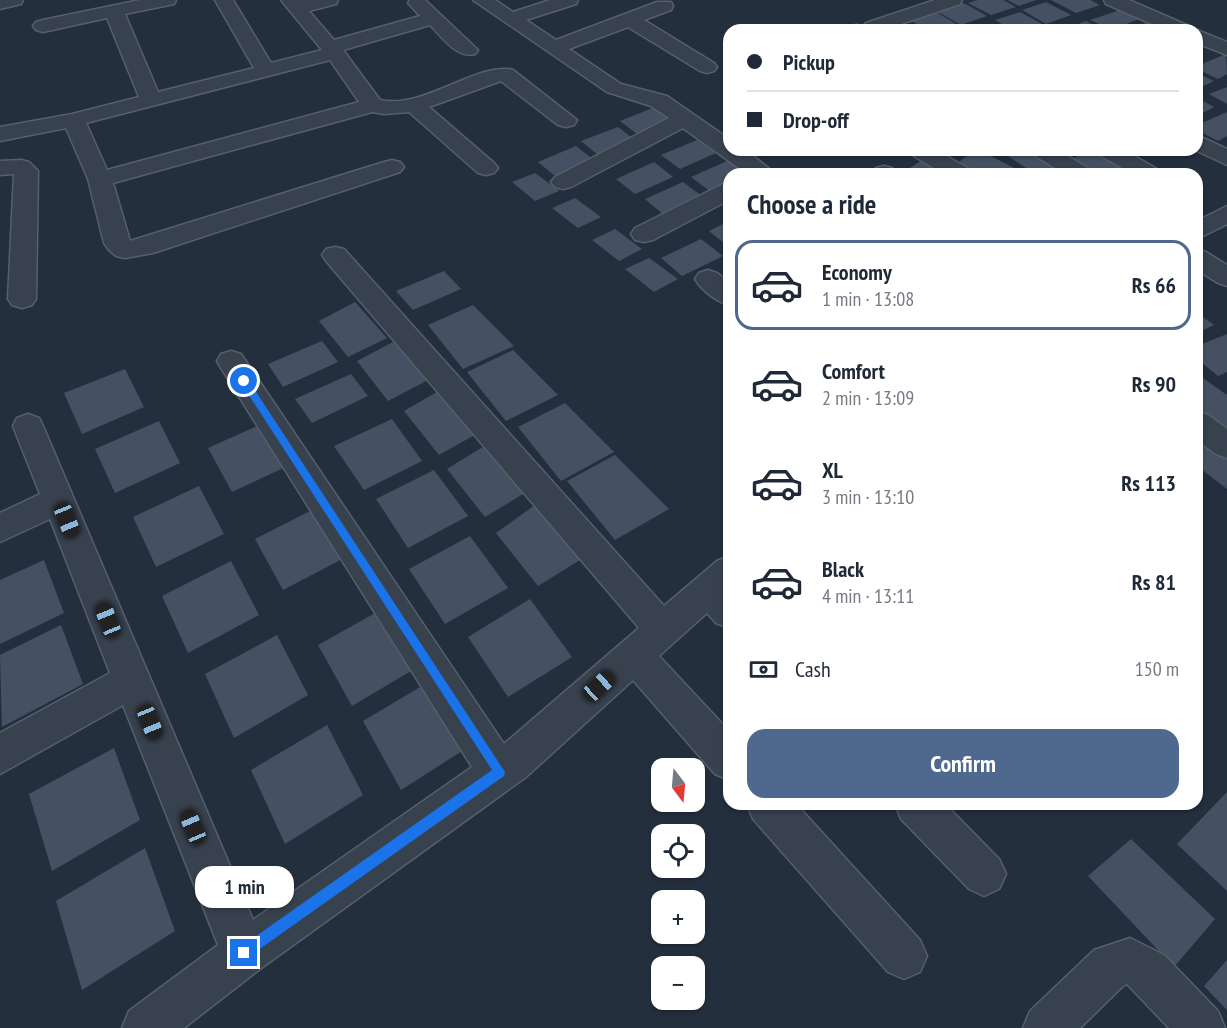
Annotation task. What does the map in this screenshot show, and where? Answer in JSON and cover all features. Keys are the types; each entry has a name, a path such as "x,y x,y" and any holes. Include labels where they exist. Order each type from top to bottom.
{"street":[{"path":"0,3 14,0"},
{"path":"43,26 168,0"},
{"path":"224,0 266,71"},
{"path":"294,4 329,0"},
{"path":"413,0 468,50"},
{"path":"482,0 614,88 652,98 723,144"},
{"path":"511,20 569,0"},
{"path":"882,24 953,0"},
{"path":"1115,0 1169,24"},
{"path":"294,4 332,50 372,105 381,110 394,110 414,105 506,74 566,120"},
{"path":"554,48 664,6"},
{"path":"114,11 151,100"},
{"path":"0,134 73,120 266,71 433,18"},
{"path":"629,19 707,68"},
{"path":"1203,39 1227,49"},
{"path":"100,179 372,105"},
{"path":"414,105 486,168"},
{"path":"563,182 685,118"},
{"path":"73,120 100,179 117,243 125,250 144,247 392,168"},
{"path":"1203,145 1227,158"},
{"path":"740,156 757,168"},
{"path":"930,156 951,168"},
{"path":"1052,156 1071,168"},
{"path":"1118,156 1139,168"},
{"path":"0,168 21,168 26,171 12,255 22,299"},
{"path":"644,234 723,193"},
{"path":"1203,205 1224,215"},
{"path":"1203,227 1224,215"},
{"path":"335,255 649,642 723,751"},
{"path":"1203,262 1227,277"},
{"path":"708,279 723,291"},
{"path":"231,361 500,772"},
{"path":"28,426 244,953"},
{"path":"1203,428 1227,446"},
{"path":"0,528 58,501"},
{"path":"146,1028 244,953 500,772 649,642 722,591"},
{"path":"0,754 133,680"},
{"path":"773,810 904,956"},
{"path":"922,810 984,874"},
{"path":"1047,1028 1110,966 1130,961 1148,971 1201,1028"}],"building":[{"path":"977,0 1003,0 1016,7 991,15 968,3"},
{"path":"1007,0 1036,0 1019,6"},
{"path":"1051,0 1090,0 1100,5 1076,13"},
{"path":"1046,2 1071,15 1046,24 1022,10"},
{"path":"964,3 987,16 959,24 938,12"},
{"path":"1123,9 1141,18 1126,24 1099,24 1090,20"},
{"path":"936,12 956,24 917,24 910,20"},
{"path":"1020,12 1042,24 1002,24 995,20"},
{"path":"1226,54 1227,74 1218,79 1203,72 1203,64"},
{"path":"1203,76 1214,81 1203,86"},
{"path":"1227,87 1227,104 1209,94"},
{"path":"1203,101 1214,107 1203,113"},
{"path":"655,107 673,120 637,134 620,121"},
{"path":"1227,112 1227,136 1218,141 1203,133 1203,122"},
{"path":"618,127 635,140 598,155 581,141"},
{"path":"697,140 716,153 680,169 661,155"},
{"path":"576,146 594,160 555,176 538,162"},
{"path":"967,156 991,156 1014,168 964,168 956,164"},
{"path":"1008,156 1048,156 1061,164 1051,168 1026,168"},
{"path":"1078,156 1106,156 1126,168 1085,168 1071,159"},
{"path":"925,158 943,168 910,168"},
{"path":"727,161 737,168 723,168 723,187 711,192 691,177"},
{"path":"654,162 673,177 635,194 616,179"},
{"path":"535,173 559,191 535,201 512,182"},
{"path":"683,182 703,197 664,215 645,199"},
{"path":"575,198 601,217 578,228 552,208"},
{"path":"723,224 723,242 709,231"},
{"path":"615,229 642,249 619,261 592,240"},
{"path":"701,239 723,256 682,276 661,258"},
{"path":"649,258 678,279 654,292 625,269"},
{"path":"444,271 461,289 413,310 396,291"},
{"path":"355,302 387,338 348,357 319,321"},
{"path":"473,305 514,346 463,369 428,325"},
{"path":"1203,317 1214,325 1203,330"},
{"path":"1227,334 1227,372 1218,376 1203,364 1203,344"},
{"path":"322,341 338,362 283,387 268,364"},
{"path":"393,342 428,380 388,401 357,361"},
{"path":"513,350 558,395 506,421 467,372"},
{"path":"125,369 144,407 82,434 64,393"},
{"path":"351,374 368,396 312,423 295,399"},
{"path":"1203,378 1227,395 1227,429 1203,411"},
{"path":"442,389 480,432 439,455 404,411"},
{"path":"565,403 614,452 561,481 518,427"},
{"path":"392,419 422,461 364,490 334,446"},
{"path":"159,421 180,463 115,493 95,449"},
{"path":"268,421 294,463 232,492 208,448"},
{"path":"1203,435 1227,453 1227,489 1203,471"},
{"path":"486,445 528,491 485,517 447,469"},
{"path":"615,455 669,509 615,540 567,481"},
{"path":"434,470 468,516 408,548 376,499"},
{"path":"199,486 224,534 156,567 133,517"},
{"path":"535,505 583,558 538,586 496,533"},
{"path":"318,507 348,556 283,590 255,539"},
{"path":"470,536 508,588 445,624 409,569"},
{"path":"44,560 64,613 0,644 0,580"},
{"path":"231,561 259,615 188,653 162,596"},
{"path":"530,599 572,657 508,697 468,637"},
{"path":"386,607 421,665 352,706 318,645"},
{"path":"61,625 83,684 2,727 0,655"},
{"path":"277,635 308,695 234,738 205,674"},
{"path":"432,680 473,744 401,790 363,721"},
{"path":"327,725 363,795 285,844 251,770"},
{"path":"114,748 140,820 52,871 29,794"},
{"path":"1227,792 1227,891 1177,844"},
{"path":"1131,839 1215,919 1174,967 1088,876"},
{"path":"145,848 175,931 82,990 56,901"},
{"path":"1227,960 1227,1010 1204,986"}],"route":[{"path":"244,381 500,772 244,953"}]}
